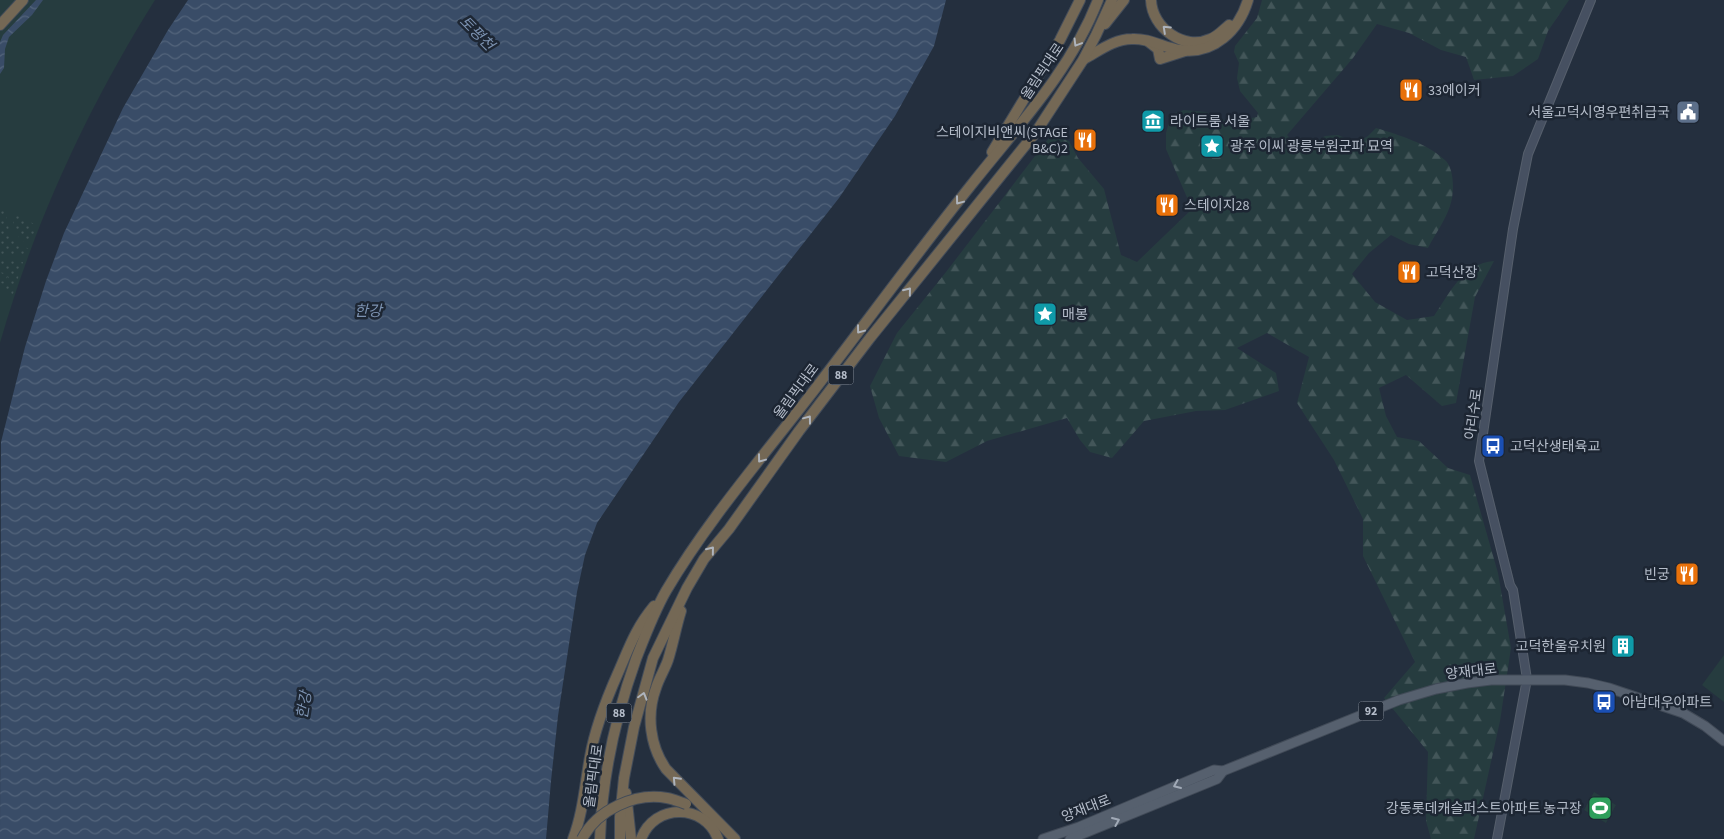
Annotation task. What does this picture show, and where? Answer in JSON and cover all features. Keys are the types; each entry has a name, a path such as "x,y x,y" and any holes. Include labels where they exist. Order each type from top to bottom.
{"highway":[{"path":"0,25 23,0"},
{"path":"972,184 1060,40 1080,0"},
{"name":"올림픽대로","path":"599,839 601,812 614,731 623,698 647,631 665,593 706,531 972,184 1025,120 1058,73 1090,22 1098,0"},
{"name":"올림픽대로","path":"620,839 624,778 634,727 653,658 687,588 704,559 729,529 799,431 870,338 1036,132 1083,60 1112,0"},
{"path":"1096,35 1124,0"},
{"path":"1152,0 1152,7 1157,21 1167,32 1179,39 1201,42 1212,39 1230,23 1242,0"},
{"path":"1083,60 1116,42 1141,39 1180,50 1209,47 1223,39 1241,16 1248,0"},
{"path":"1141,39 1153,44 1158,49 1160,59 1186,50"},
{"path":"687,588 668,660 655,689 651,710 651,732 660,760 666,769 735,839"},
{"path":"573,839 578,825 590,757 607,698 629,644 645,618 665,593"},
{"path":"624,778 630,839"},
{"path":"582,839 598,819 619,805 635,799 666,798 686,804 718,822"},
{"path":"641,839 643,833 654,821 672,812 687,812 700,817 713,829 718,839"}],"main road":[{"name":"아리수로","path":"1497,839 1526,679 1513,590 1501,552 1479,461 1513,229 1528,154 1591,0"},
{"name":"양재대로","path":"1043,839 1086,824 1214,770 1223,771 1412,696 1467,683 1526,679 1573,681 1616,690 1683,713 1724,741"},
{"name":"양재대로","path":"1070,839 1217,779 1223,771"}],"green space":[{"path":"0,0 155,0 107,82 66,166 30,253 0,343"},
{"path":"1262,0 1569,0 1548,31 1538,59 1513,76 1474,80 1466,57 1441,50 1409,33 1377,24 1353,58 1287,135 1296,145 1315,142 1325,136 1338,135 1356,143 1368,136 1376,128 1422,144 1449,165 1453,183 1451,201 1448,212 1428,248 1409,244 1391,235 1369,253 1352,274 1375,302 1407,320 1434,316 1451,289 1465,273 1483,263 1494,261 1475,297 1456,403 1442,406 1406,375 1379,388 1386,416 1397,437 1419,441 1448,468 1470,475 1498,573 1511,648 1500,721 1474,839 1431,839 1426,821 1428,752 1384,698 1415,662 1363,556 1363,519 1334,460 1297,403 1309,357 1267,333 1237,348 1276,373 1279,391 1225,410 1196,411 1144,421 1112,458 1090,452 1080,440 1067,418 987,441 946,462 899,456 879,418 870,386 897,333 1052,134 1069,141 1078,158 1104,189 1121,255 1137,262 1192,209 1166,149 1166,133 1169,122 1175,113 1184,110 1206,112 1229,122 1257,117 1258,113 1240,91 1237,78 1239,63 1234,52 1235,46 1257,18"},
{"path":"0,205 14,240 29,249 27,256 0,255"},
{"path":"15,214 34,224 32,229 35,231 29,245 18,236 14,229"},
{"path":"0,260 23,262 13,294 0,298 0,294 3,297 9,278 7,277 5,284 0,283 0,272 7,274 9,270 0,267"},
{"path":"1724,655 1724,702 1702,685"},
{"name":"강동롯데캐슬퍼스트아파트 농구장","path":"1594,792 1616,805 1606,823 1584,810"}],"water":[{"path":"36,0 43,0 32,15 9,37 5,49 4,68 0,74 0,42 3,35"},
{"name":"한강","path":"188,0 946,0 934,46 895,116 839,198 679,402 597,523 585,555 577,592 558,716 546,839 0,839 1,442 25,347 64,233 123,108 168,30"}],"place":[{"name":"33에이커","path":"1411,90"},
{"name":"서울고덕시영우편취급국","path":"1688,112"},
{"name":"라이트룸 서울","path":"1153,121"},
{"name":"스테이지비앤씨(STAGE B&C)2","path":"1085,140"},
{"name":"광주 이씨 광릉부원군파 묘역","path":"1212,146"},
{"name":"스테이지28","path":"1167,205"},
{"name":"고덕산장","path":"1409,272"},
{"name":"매봉","path":"1045,314"},
{"name":"고덕산생태육교","path":"1493,446"},
{"name":"빈궁","path":"1687,574"},
{"name":"고덕한울유치원","path":"1623,646"},
{"name":"아남대우아파트","path":"1604,702"},
{"name":"강동롯데캐슬퍼스트아파트 농구장","path":"1600,808"}],"water label":[{"name":"토평천","path":"477,33"}]}
